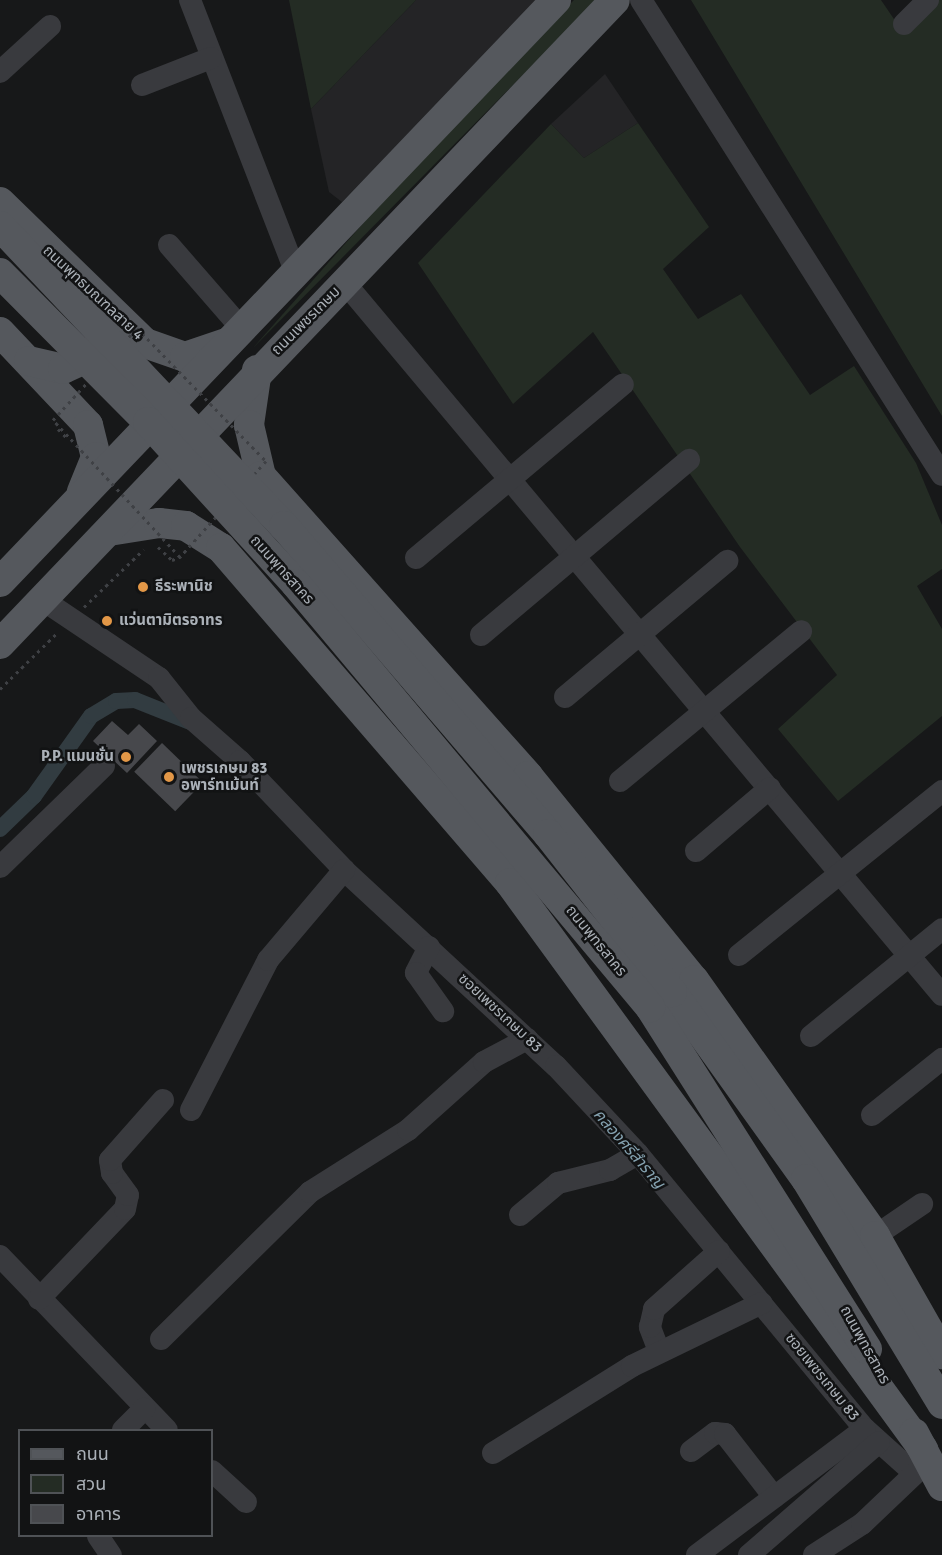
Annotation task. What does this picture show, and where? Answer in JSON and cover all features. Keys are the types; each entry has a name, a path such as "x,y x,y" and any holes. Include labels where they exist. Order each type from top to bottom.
{"main road":[{"path":"0,582 239,335 556,0"},
{"name":"ถนนเพชรเกษม","path":"0,644 109,531 257,370 345,283 615,0"},
{"name":"ถนนพุทธมณฑลสาย 4","path":"0,202 97,300 161,352 185,357 239,335"},
{"name":"ถนนพุทธมณฑลสาย 4","path":"0,226 196,429"},
{"name":"ถนนพุทธสาคร","path":"0,273 174,451 661,999 806,1179 942,1404"},
{"path":"29,361 63,369 93,355 104,330 97,300"},
{"path":"0,332 29,361 94,439 92,474 77,502"},
{"path":"257,370 249,425 253,461 354,581 528,776 694,980 876,1236 942,1354"},
{"name":"ถนนพุทธสาคร","path":"196,429 533,816 661,999 836,1293 927,1467"},
{"path":"109,531 159,523 206,534 293,629 510,883 927,1467"},
{"path":"293,629 280,591 291,571 318,561 354,581"}],"street":[{"path":"190,0 296,273"},
{"path":"641,0 942,475"},
{"path":"904,24 928,0"},
{"path":"0,72 50,26"},
{"path":"142,85 211,58"},
{"path":"169,245 239,335"},
{"path":"345,283 942,995"},
{"path":"416,558 623,384"},
{"path":"481,635 689,460"},
{"path":"565,697 727,561"},
{"name":"ซอยเพชรเกษม 83","path":"43,600 114,654 159,678 191,718 240,761 344,870 527,1039 638,1154 872,1436 927,1467"},
{"path":"620,781 801,631"},
{"path":"0,867 104,766"},
{"path":"696,851 770,789"},
{"path":"739,956 942,791"},
{"path":"191,1110 268,960 344,870"},
{"path":"811,1036 942,930"},
{"path":"429,947 416,973 443,1011"},
{"path":"162,1339 310,1192 408,1130 476,1068 527,1039"},
{"path":"872,1115 942,1059"},
{"path":"39,1299 125,1209 128,1195 112,1173 110,1160 163,1100"},
{"path":"520,1215 558,1183 610,1170 638,1154"},
{"path":"876,1236 922,1204"},
{"path":"659,1351 650,1327 654,1309 719,1251"},
{"path":"0,1257 144,1410 165,1429"},
{"path":"493,1453 659,1351 762,1303"},
{"path":"125,1429 144,1410"},
{"path":"691,1450 715,1433 725,1434 774,1497"},
{"path":"697,1555 774,1497 872,1436"},
{"path":"749,1555 872,1436"},
{"path":"824,1553 862,1524 927,1467"},
{"path":"213,1472 246,1502"},
{"path":"99,1537 111,1555"}],"path":[{"path":"156,544 172,560 180,557"}],"shaded area":[{"path":"416,0 539,0 342,202 329,192 311,109"},
{"path":"605,74 638,123 584,158 551,124"}],"green space":[{"path":"289,0 416,0 311,109"},
{"path":"574,0 597,0 253,348 442,134"},
{"path":"691,0 881,0 898,25 921,0 942,0 942,416"},
{"path":"638,123 709,227 663,269 698,319 741,294 810,395 854,366 916,463 942,525 942,569 917,586 942,629 942,716 838,801 778,729 837,675 740,547 593,332 513,404 418,263 551,124 584,158"}],"building":[{"name":"P.P. แมนชั่น","path":"112,721 128,735 139,724 157,741 127,773 93,741"},
{"name":"เพชรเกษม 83 อพาร์ทเม้นท์","path":"162,743 203,783 175,811 134,772"}],"waterway":[{"path":"0,829 34,796 91,716 116,701 135,700 190,722"}],"place":[{"name":"ธีระพานิช","path":"143,587"},
{"name":"แว่นตามิตรอาทร","path":"107,621"},
{"name":"P.P. แมนชั่น","path":"126,757"},
{"name":"เพชรเกษม 83 อพาร์ทเม้นท์","path":"169,777"}],"water label":[{"name":"คลองศรีสำราญ","path":"629,1149"}]}
